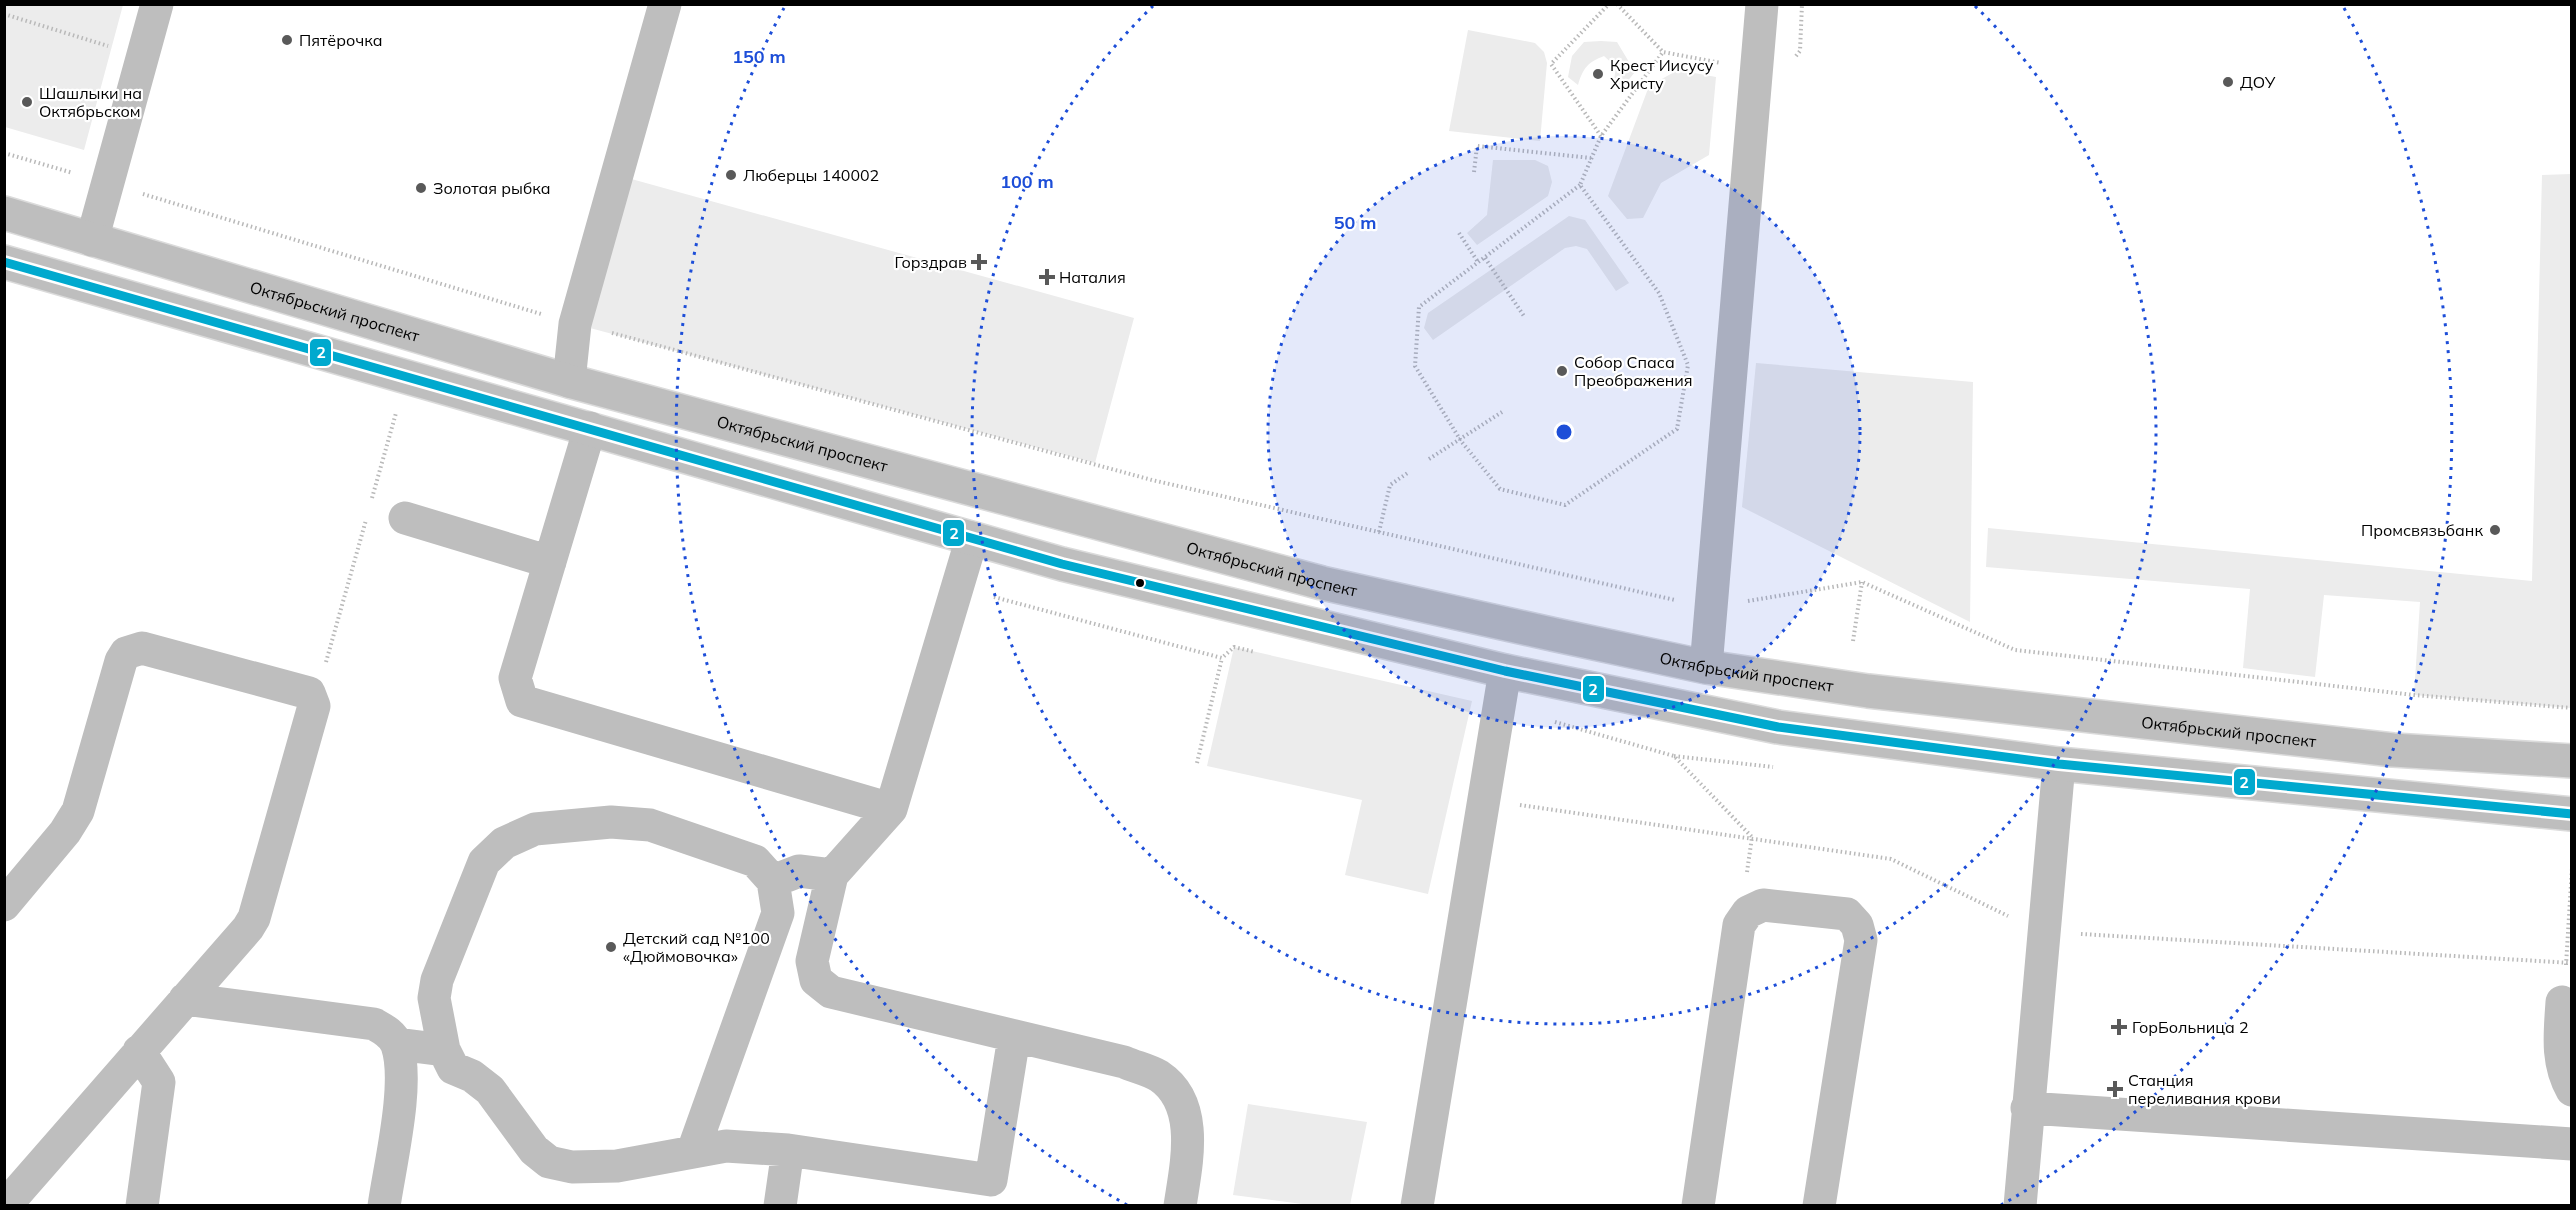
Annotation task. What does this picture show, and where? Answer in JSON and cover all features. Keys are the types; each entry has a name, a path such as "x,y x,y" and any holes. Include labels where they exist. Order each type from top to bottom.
{"main road":[{"path":"92,240 158,4"},
{"path":"569,381 575,324 665,4"},
{"path":"1706,667 1762,4"},
{"name":"Октябрьский проспект","path":"4,213 569,381 1322,583 1706,667 1868,691 2064,715 2393,750 2571,761"},
{"path":"4,262 1062,564 1505,671 1778,727 2059,764 2571,814"},
{"path":"590,428 515,678 522,701 891,809"},
{"path":"405,518 550,562"},
{"path":"972,538 891,809 832,875 812,961 816,980 831,992 1124,1062 1158,1076 1176,1093 1185,1119 1188,1149 1180,1206"},
{"path":"4,905 65,832 78,810 121,661 126,653 142,648 303,690 313,699 314,706 254,918 248,928 5,1206"},
{"path":"1417,1206 1505,671"},
{"path":"2020,1206 2042,932 2059,764"},
{"path":"693,1151 778,913 773,882 755,861 650,825 611,822 535,829 504,843 484,862 437,980 434,998 444,1050 453,1068 472,1076 490,1090 534,1150 549,1162 572,1167 616,1166 726,1146 788,1150 989,1193 1014,1037"},
{"path":"773,882 799,871 832,875"},
{"path":"1698,1206 1739,925 1748,912 1762,904 1847,914 1857,926 1861,940 1819,1206"},
{"path":"185,999 374,1024 387,1031 397,1044 402,1079 384,1206"},
{"path":"2562,1002 2559,1052 2571,1090"},
{"path":"397,1044 444,1050"},
{"path":"139,1051 159,1082 142,1206"},
{"path":"2027,1108 2571,1144"},
{"path":"780,1206 788,1150"}],"path":[{"path":"1601,136 1551,64 1610,4"},
{"path":"1617,4 1663,52 1723,64 1800,51"},
{"path":"4,14 143,57"},
{"path":"1580,185 1659,293 1688,365 1677,429 1565,505 1500,489 1461,441 1415,366 1419,307 1580,185 1601,136 1663,52"},
{"path":"1474,172 1477,146 1592,158"},
{"path":"4,153 575,324 1152,480 1711,607 1862,582 2015,650 2414,695 2571,708"},
{"path":"1459,234 1478,262"},
{"path":"1485,258 1524,316"},
{"path":"370,506 398,408"},
{"path":"1429,459 1461,441 1502,412"},
{"path":"1379,532 1390,485 1409,472"},
{"path":"314,706 367,517"},
{"path":"1853,641 1862,582"},
{"path":"1197,763 1222,658"},
{"path":"1484,801 1891,859 2042,932 2569,963"},
{"path":"2562,1002 2569,963 2571,868"}],"shaded area":[{"path":"4,5 123,5 84,150 5,127"},
{"path":"1468,30 1535,43 1544,52 1547,63 1540,141 1449,131"},
{"path":"1584,42 1617,42 1635,72 1622,88 1614,80 1616,67 1604,56 1587,66 1578,85 1568,77 1572,56"},
{"path":"1678,70 1716,77 1709,155 1661,183 1643,218 1627,219 1608,196 1649,86"},
{"path":"1493,160 1535,160 1548,166 1552,182 1548,196 1477,245 1467,233 1487,215"},
{"path":"2571,174 2571,708 2414,695 2420,602 2324,595 2315,677 2243,668 2250,589 1986,567 1988,528 2532,581 2542,175"},
{"path":"617,175 1134,318 1095,463 575,324"},
{"path":"1569,216 1585,220 1629,283 1616,291 1587,249 1576,246 1565,248 1433,340 1424,328 1428,313"},
{"path":"1756,363 1973,382 1970,622 1742,507"},
{"path":"1234,647 1472,701 1428,894 1345,875 1362,800 1207,766"},
{"path":"1248,1104 1367,1122 1350,1205 1310,1205 1233,1195"}],"transit line":[{"name":"2","path":"4,262 1062,564 1505,671 1778,727 2059,764 2572,814"}],"place":[{"name":"Пятёрочка","path":"287,40"},
{"name":"Крест Иисусу Христу","path":"1598,74"},
{"name":"ДОУ","path":"2228,82"},
{"name":"Шашлыки на Октябрьском","path":"27,102"},
{"name":"Люберцы 140002","path":"731,175"},
{"name":"Золотая рыбка","path":"421,188"},
{"name":"Горздрав","path":"979,262"},
{"name":"Наталия","path":"1047,277"},
{"name":"Собор Спаса Преображения","path":"1562,371"},
{"name":"Промсвязьбанк","path":"2495,530"},
{"name":"Детский сад №100 «Дюймовочка»","path":"611,947"},
{"name":"ГорБольница 2","path":"2119,1027"},
{"name":"Станция переливания крови","path":"2115,1089"}]}
